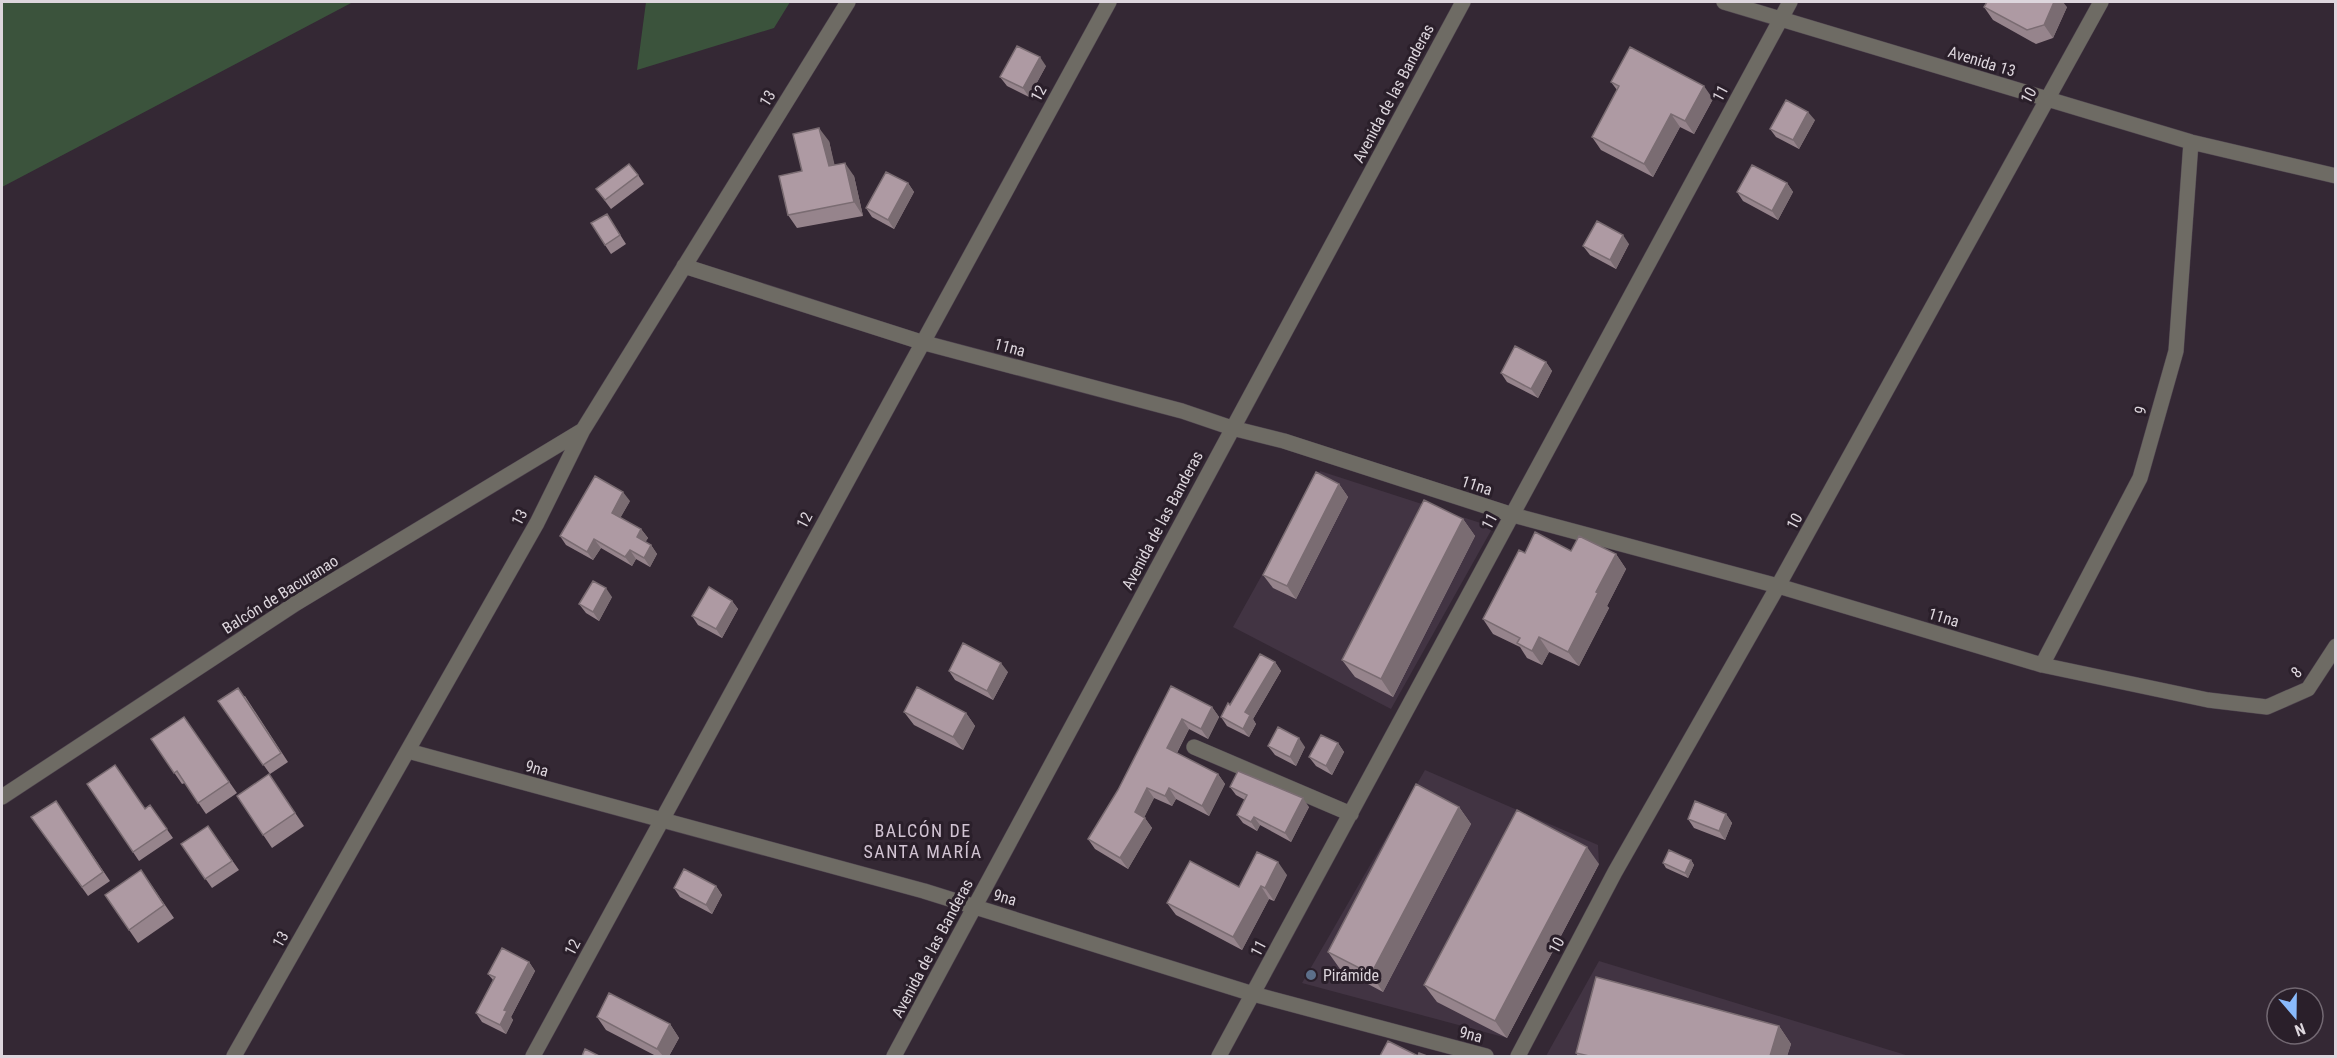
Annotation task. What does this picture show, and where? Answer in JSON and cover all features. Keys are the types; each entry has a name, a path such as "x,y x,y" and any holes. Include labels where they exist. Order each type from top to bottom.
{"street":[{"name":"13","path":"234,1056 537,523 583,430 848,2"},
{"name":"12","path":"534,1056 921,342 1109,2"},
{"name":"Avenida de las Banderas","path":"894,1056 1463,2"},
{"name":"Avenida 13","path":"1724,2 2191,142 2336,176"},
{"name":"11","path":"1219,1056 1790,2"},
{"name":"10","path":"1518,1056 1615,872 1778,586 2101,2"},
{"name":"9","path":"2042,665 2140,478 2176,351 2191,142"},
{"name":"11na","path":"684,266 921,342 1182,411 1232,428 1284,441 1513,515 1778,586 2042,665 2208,700 2267,707"},
{"name":"Balcón de Bacuranao","path":"2,797 295,604 583,430"},
{"name":"8","path":"2267,707 2308,689 2336,646"},
{"path":"1194,747 1351,814"},
{"name":"9na","path":"408,751 924,891 1042,926 1253,994 1486,1056"}],"shaded area":[{"path":"1320,471 1493,527 1391,709 1233,627"},
{"path":"1425,770 1598,845 1599,864 1507,1038 1302,983"},
{"path":"1599,961 1909,1056 1546,1056"}],"green space":[{"path":"2,2 353,2 2,187"},
{"path":"646,2 790,2 774,28 637,70"}],"building":[{"path":"1987,2 2054,2 2044,25 2027,30 1984,7"},
{"path":"1017,46 1040,57 1023,88 1000,77"},
{"path":"1630,47 1704,86 1685,121 1671,114 1644,164 1592,137 1619,86 1611,82"},
{"path":"1786,100 1808,112 1793,140 1770,129"},
{"path":"819,128 829,166 845,163 854,202 788,215 779,176 802,171 793,134"},
{"path":"629,164 638,175 605,200 596,189"},
{"path":"1752,165 1787,183 1772,211 1737,192"},
{"path":"886,172 908,183 888,220 866,208"},
{"path":"607,214 620,235 605,245 591,223"},
{"path":"1597,221 1623,235 1610,260 1583,246"},
{"path":"1515,346 1546,362 1531,389 1501,373"},
{"path":"1316,472 1339,484 1287,586 1263,575"},
{"path":"595,476 623,492 612,513 641,529 637,537 651,545 644,558 630,550 625,557 594,539 587,552 560,536"},
{"path":"1424,500 1463,519 1381,679 1342,660"},
{"path":"1535,532 1571,551 1579,536 1616,554 1568,652 1539,637 1532,651 1517,643 1520,638 1483,619 1519,550 1525,553"},
{"path":"593,581 606,588 593,612 579,604"},
{"path":"709,587 732,601 716,629 692,616"},
{"path":"963,643 1001,663 987,691 949,671"},
{"path":"1260,654 1275,662 1245,712 1250,715 1243,729 1221,717"},
{"path":"1171,686 1212,707 1201,729 1182,719 1167,748 1218,774 1202,806 1169,788 1165,796 1147,788 1135,812 1145,818 1120,858 1088,839 1118,790"},
{"path":"917,687 966,713 953,737 904,712"},
{"path":"238,688 281,753 263,765 218,701"},
{"path":"184,717 229,782 198,803 177,771 174,773 151,739"},
{"path":"1278,727 1299,738 1290,757 1268,746"},
{"path":"1321,735 1338,743 1326,766 1309,757"},
{"path":"115,765 145,809 150,805 167,829 133,852 87,784"},
{"path":"1238,771 1303,798 1285,833 1254,817 1251,822 1237,815 1247,795 1230,787"},
{"path":"269,774 295,813 263,835 237,796"},
{"path":"1416,784 1459,807 1371,974 1328,952"},
{"path":"56,801 103,872 82,887 31,817"},
{"path":"1695,801 1726,814 1719,831 1688,819"},
{"path":"1517,810 1587,847 1495,1021 1424,985"},
{"path":"208,826 232,861 205,879 181,844"},
{"path":"1669,850 1691,860 1685,873 1663,863"},
{"path":"1257,852 1278,862 1265,888 1261,886 1233,937 1167,903 1190,861 1239,887"},
{"path":"684,869 716,886 706,905 674,888"},
{"path":"141,870 164,905 129,930 105,895"},
{"path":"502,948 529,962 504,1010 507,1011 500,1025 476,1013 495,977 488,974"},
{"path":"1596,977 1779,1026 1770,1056 1589,1056 1576,1053"},
{"path":"609,993 670,1024 657,1049 597,1017"},
{"path":"1388,1041 1418,1056 1380,1056"},
{"path":"585,1049 599,1056 582,1056"}],"place":[{"name":"Pirámide","path":"1311,975"}],"district":[{"name":"BALCÓN DE SANTA MARÍA","path":"923,841"}]}
